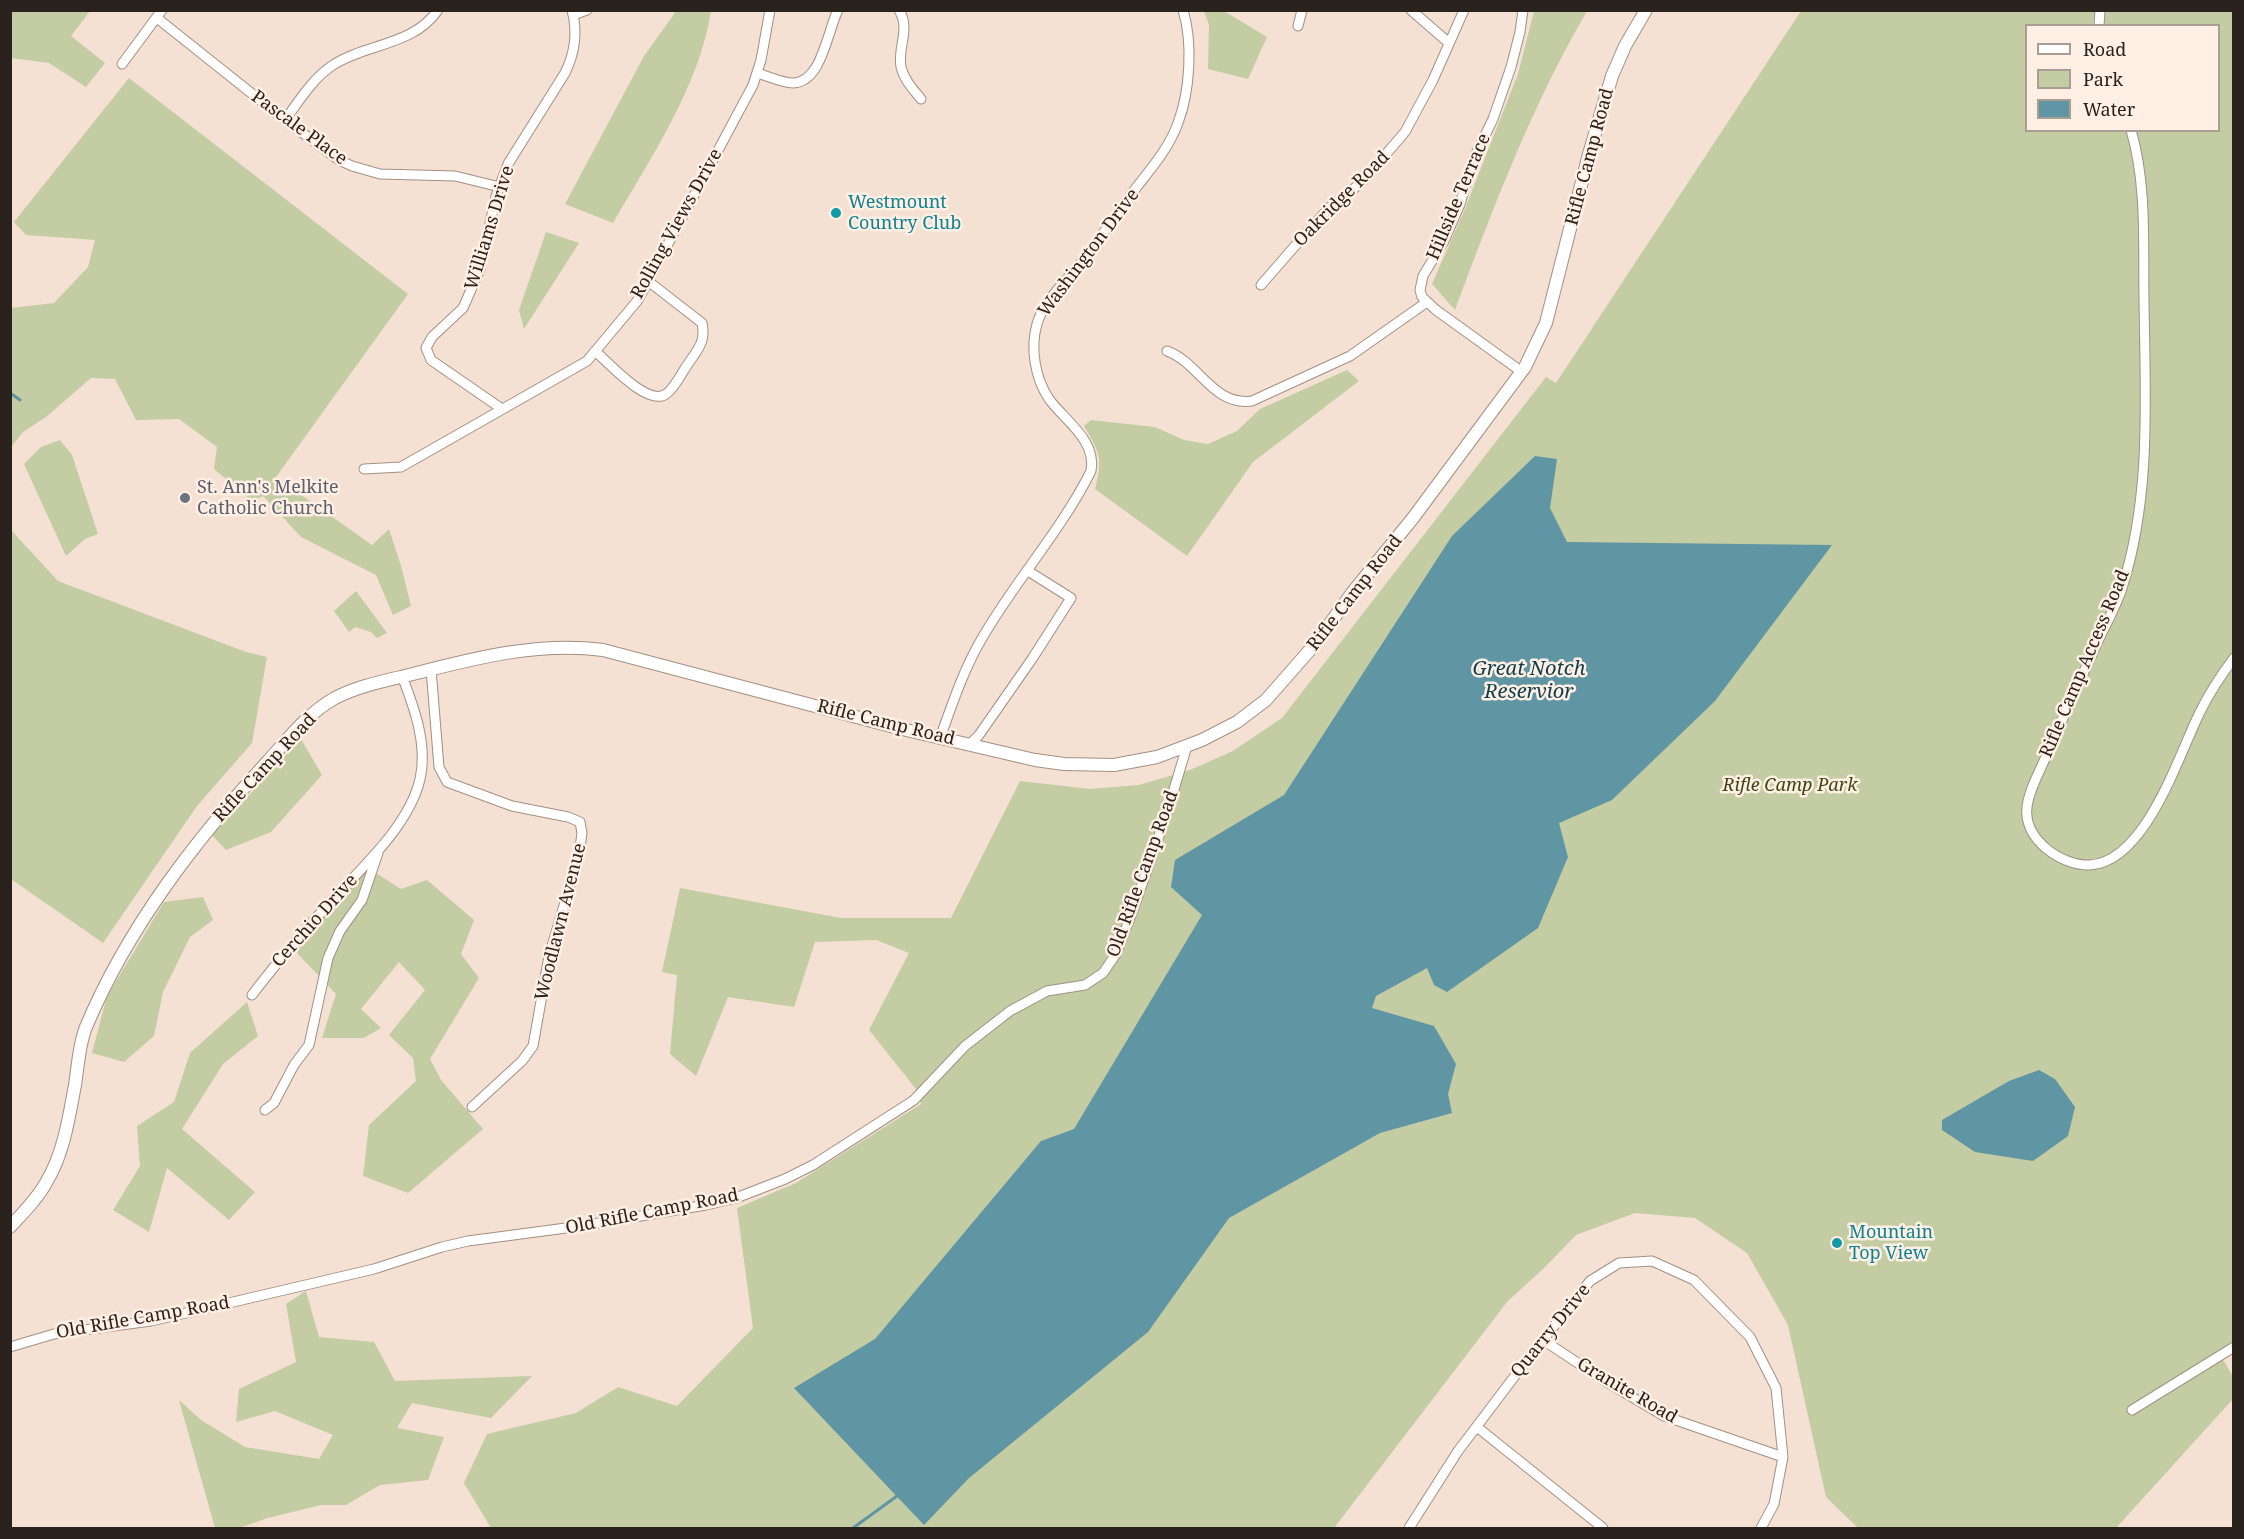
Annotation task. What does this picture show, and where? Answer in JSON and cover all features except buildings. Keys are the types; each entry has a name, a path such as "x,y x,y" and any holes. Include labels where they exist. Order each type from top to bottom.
{"street":[{"path":"285,120 325,70 346,58 411,35 431,21 438,10"},
{"path":"572,13 587,10"},
{"name":"Rolling Views Drive","path":"364,469 401,467 587,361 638,300 753,85 770,10"},
{"path":"756,73 793,83 806,80 818,67 838,10"},
{"path":"899,10 904,27 901,66 907,82 921,99"},
{"name":"Washington Drive","path":"940,738 972,656 1084,485 1092,463 1084,441 1048,398 1041,382 1034,353 1036,324 1049,302 1163,153 1178,123 1188,73 1188,35 1183,10"},
{"path":"1298,26 1302,10"},
{"path":"1411,10 1449,43"},
{"name":"Oakridge Road","path":"1261,285 1330,207 1361,183 1406,132 1433,80 1464,10"},
{"name":"Hillside Terrace","path":"1427,302 1420,290 1421,282 1444,241 1460,204 1474,158 1493,119 1511,67 1523,10"},
{"name":"Rifle Camp Road","path":"10,1227 47,1182 55,1166 69,1119 85,1030 106,982 164,888 215,822 299,726 334,699 356,689 431,669 529,650 586,647 614,652 940,738 1035,760 1090,765 1134,762 1157,757 1187,746 1237,722 1266,700 1284,681 1413,518 1522,372 1546,323 1589,154 1612,76 1625,46 1646,10"},
{"name":"Williams Drive","path":"502,410 431,360 426,348 432,337 463,308 475,283 500,187 514,154 571,60 575,36 572,13"},
{"path":"122,64 159,14"},
{"name":"Pascale Place","path":"159,14 325,152 351,166 396,176 468,178 500,187"},
{"name":"Rifle Camp Access Road","path":"2132,132 2140,165 2143,210 2144,478 2136,534 2121,590 2052,742 2027,807 2032,832 2043,846 2072,862 2090,865 2121,852 2149,818 2168,785 2200,712 2216,683 2234,658"},
{"path":"595,351 645,394 656,397 666,394 705,335 702,323 648,281"},
{"path":"1167,351 1183,359 1227,399 1238,402 1252,401 1350,356 1427,302 1522,372"},
{"path":"969,745 979,735 1032,659 1071,598 1028,571"},
{"name":"Woodlawn Avenue","path":"431,669 439,767 447,782 512,806 568,817 580,822 582,833 579,855 549,957 533,1046 522,1061 472,1107"},
{"name":"Cerchio Drive","path":"252,995 281,957 380,848 415,798 421,777 421,738 415,710 402,676"},
{"path":"421,738 436,734"},
{"name":"Old Rifle Camp Road","path":"10,1347 54,1334 194,1312 374,1269 468,1241 581,1226 706,1205 736,1198 785,1179 813,1165 914,1100 965,1046 1010,1011 1047,991 1085,985 1103,973 1116,954 1133,910 1166,816 1187,746"},
{"name":"Cerchio Drive","path":"266,1110 274,1103 294,1065 309,1045 328,958 340,931 362,900 380,848"},
{"name":"Quarry Drive","path":"1409,1528 1458,1452 1590,1281 1618,1263 1652,1262 1694,1280 1750,1337 1776,1388 1783,1457 1774,1504 1761,1528"},
{"name":"Granite Road","path":"1543,1340 1664,1416 1783,1457"},
{"path":"2132,1410 2234,1347"},
{"path":"1477,1427 1603,1528"}],"green space":[{"path":"11,10 90,11 71,36 105,63 86,87 49,63 11,58"},
{"path":"677,10 711,11 696,67 658,147 613,223 565,204 644,56"},
{"path":"1204,11 1224,11 1267,37 1248,79 1208,69 1209,25"},
{"path":"1534,11 1587,11 1531,120 1499,195 1455,310 1432,284 1464,211 1518,74"},
{"name":"Rifle Camp Park","path":"1801,11 2233,11 2234,1340 2218,1352 2233,1376 2233,1399 2116,1528 1858,1528 1826,1497 1788,1325 1747,1253 1695,1218 1635,1213 1576,1235 1507,1302 1334,1528 491,1528 464,1483 487,1434 576,1413 618,1387 677,1406 753,1328 737,1208 796,1183 921,1104 916,1089 869,1030 909,953 876,940 815,942 794,1007 728,997 696,1076 670,1054 677,975 662,972 680,888 841,918 951,918 1020,781 1090,789 1139,785 1190,770 1233,751 1282,718 1546,377 1556,383"},
{"path":"129,78 408,294 276,477 372,545 389,529 411,606 393,615 376,575 301,537 263,496 252,501 214,469 217,447 179,419 136,420 115,379 91,378 46,417 23,432 11,447 11,308 54,303 88,267 95,240 26,235 14,222"},
{"path":"546,232 579,243 524,329 519,310"},
{"path":"1347,370 1359,381 1253,462 1187,556 1095,489 1099,470 1097,450 1084,426 1091,420 1155,427 1184,440 1208,444 1237,431 1260,409"},
{"path":"60,440 72,455 98,534 85,539 66,556 24,464 41,447"},
{"path":"11,530 58,581 246,652 267,657 252,743 197,806 103,943 11,879"},
{"path":"356,591 387,633 377,638 371,632 355,627 349,632 334,611"},
{"path":"301,739 322,775 271,832 226,850 212,835"},
{"path":"368,868 401,889 427,880 474,920 461,954 479,978 430,1059 441,1080 483,1129 408,1193 363,1176 369,1125 416,1081 413,1058 389,1035 425,990 399,962 361,1009 381,1028 364,1038 322,1038 336,994 293,949"},
{"path":"203,897 213,920 190,937 163,992 154,1036 124,1062 92,1053 107,996 164,902"},
{"path":"247,1002 258,1036 223,1064 182,1129 255,1192 229,1220 167,1168 149,1232 113,1210 140,1166 137,1126 174,1102 190,1053"},
{"path":"306,1291 319,1337 374,1342 395,1381 532,1376 491,1418 412,1403 397,1428 444,1437 428,1480 380,1485 346,1505 321,1505 239,1528 215,1528 179,1400 201,1420 245,1447 319,1459 333,1435 275,1411 236,1422 239,1389 296,1362 286,1304"}],"water":[{"name":"Great Notch Reservior","path":"1535,456 1557,459 1550,508 1567,542 1832,545 1715,701 1612,800 1559,823 1568,857 1538,928 1447,992 1434,985 1427,968 1376,996 1372,1008 1434,1026 1456,1064 1448,1094 1452,1113 1380,1133 1229,1218 1148,1332 969,1478 924,1525 794,1388 875,1339 1041,1141 1074,1129 1202,915 1171,887 1175,860 1284,795 1452,536"},
{"path":"2039,1070 2055,1079 2075,1107 2068,1136 2033,1161 1975,1152 1942,1130 1942,1120 2009,1081"}],"waterway":[{"path":"10,393 20,400"},
{"path":"853,1528 897,1496"}],"place":[{"name":"Westmount Country Club","path":"836,213"},
{"name":"St. Ann's Melkite Catholic Church","path":"185,498"},
{"name":"Mountain Top View","path":"1837,1243"}]}
